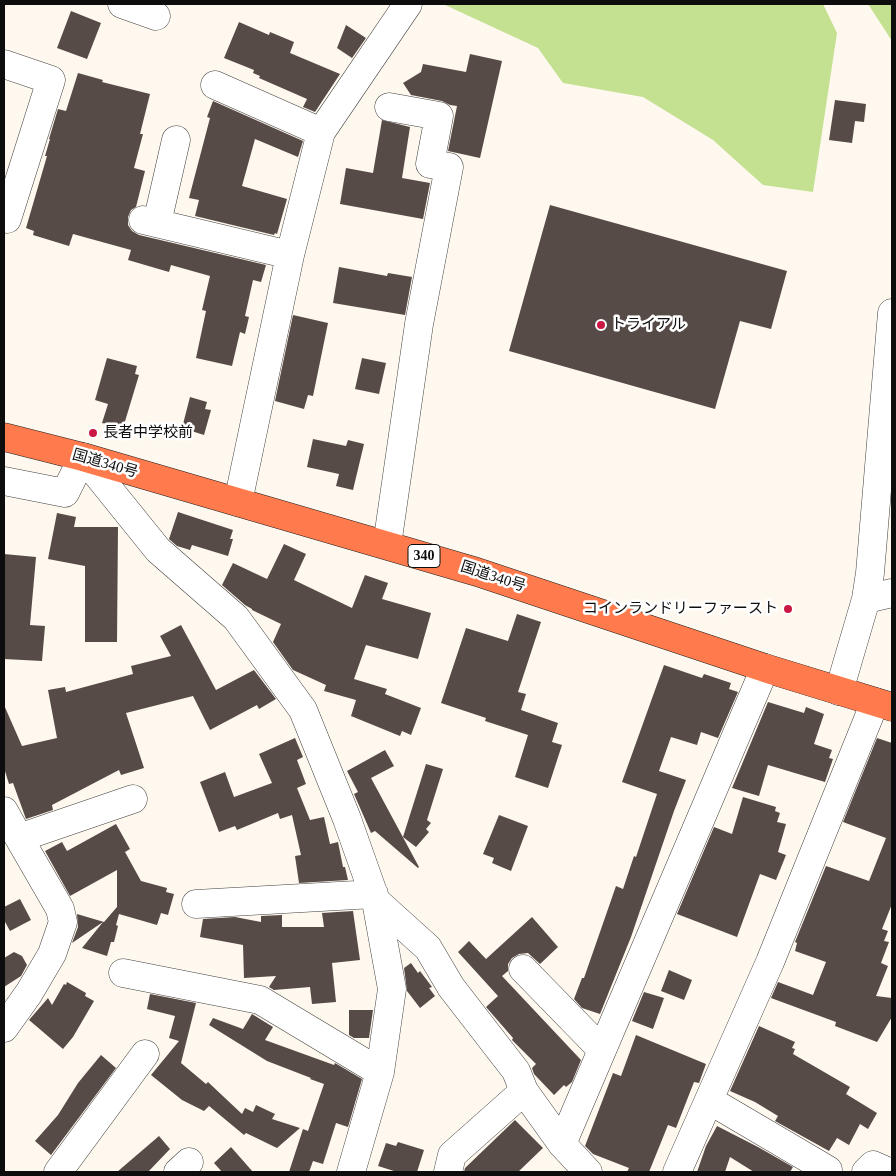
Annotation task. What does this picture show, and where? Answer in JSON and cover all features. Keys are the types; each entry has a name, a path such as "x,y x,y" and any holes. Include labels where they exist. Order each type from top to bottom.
{"highway":[{"name":"国道340号","path":"4,437 84,457 477,572 765,668 884,704"}],"street":[{"path":"122,4 156,16"},
{"path":"238,502 290,254 321,132 408,4"},
{"path":"4,64 51,80 7,219"},
{"path":"215,85 321,132"},
{"path":"387,545 420,324 448,167 430,164 439,116 389,107"},
{"path":"176,140 150,221 290,254"},
{"path":"839,691 866,599 885,494 892,313"},
{"path":"4,481 65,493 84,457 158,550 236,618 303,710 375,898 392,989 380,1072 351,1172"},
{"path":"866,599 892,593"},
{"path":"562,1144 765,668"},
{"path":"677,1172 884,704"},
{"path":"18,838 133,799"},
{"path":"4,811 60,909 63,922 52,954 29,993 4,1028"},
{"path":"196,904 375,898 428,948 451,987 516,1070 524,1092 562,1144 588,1172"},
{"path":"523,969 602,1050"},
{"path":"123,973 260,1000 380,1072"},
{"path":"58,1172 145,1054"},
{"path":"448,1172 452,1156 524,1092"},
{"path":"709,1100 828,1170"},
{"path":"866,1172 873,1165 889,1172"}],"green space":[{"path":"443,4 823,4 837,33 813,192 763,185 713,140 643,97 563,83 538,48"},
{"path":"868,4 892,4 892,41"}],"building":[{"path":"71,11 101,23 87,59 57,48"},
{"path":"239,22 269,35 270,32 294,42 290,53 340,74 315,112 303,107 307,99 259,78 260,76 253,73 254,70 224,58"},
{"path":"346,25 366,38 352,58 337,48"},
{"path":"470,54 502,61 480,158 448,151 457,106 411,95 403,83 421,72 423,64 466,72"},
{"path":"78,73 103,80 102,82 150,94 140,134 143,134 134,168 145,171 136,207 131,210 128,217 128,225 132,231 139,235 266,265 261,282 253,280 245,316 249,317 245,334 240,332 232,366 196,358 206,311 202,310 210,276 171,265 169,272 128,260 131,250 73,234 69,246 33,235 34,231 26,228 47,156 45,156 58,109 66,111"},
{"path":"835,100 866,104 864,122 855,121 852,143 829,140"},
{"path":"213,101 303,141 298,157 255,139 242,186 287,199 277,234 275,233 274,235 195,216 199,200 189,198 210,118 207,117"},
{"path":"382,120 410,127 402,178 430,183 423,219 340,204 346,168 373,173"},
{"path":"550,205 787,271 771,329 740,321 715,409 509,351"},
{"path":"339,267 387,276 388,273 412,277 405,315 333,303"},
{"path":"293,315 328,323 313,396 308,395 304,409 275,401"},
{"path":"107,358 137,366 135,374 139,375 123,428 102,423 108,404 95,400"},
{"path":"362,358 386,363 379,394 355,389"},
{"path":"190,397 207,402 205,409 211,410 204,435 182,428"},
{"path":"313,439 346,446 348,440 364,444 353,490 336,486 339,474 307,467"},
{"path":"178,512 233,530 230,539 233,539 228,556 192,545 190,550 177,546 169,539"},
{"path":"57,513 76,517 74,527 118,527 117,642 85,642 85,566 48,559"},
{"path":"284,544 306,554 294,580 352,608 365,575 388,583 382,599 431,613 418,659 366,645 354,679 387,689 385,694 421,708 411,735 402,731 400,736 351,716 356,700 324,691 326,685 293,670 273,642 281,624 252,610 222,585 233,563 267,579"},
{"path":"4,554 36,557 30,625 45,626 42,661 4,659"},
{"path":"517,614 541,622 518,692 526,694 521,710 558,723 552,742 562,745 548,788 515,777 528,735 485,721 486,718 441,703 466,628 508,641"},
{"path":"181,625 216,690 254,670 276,699 259,709 257,705 210,730 193,696 126,713 144,768 121,775 119,770 52,805 53,810 26,819 13,783 9,784 4,768 4,705 22,746 57,738 48,690 65,687 66,692 133,674 131,666 171,656 160,636"},
{"path":"664,665 702,678 704,674 731,683 729,689 738,692 718,738 701,732 697,745 671,737 659,771 686,780 631,937 600,1014 582,1008 574,999 582,978 584,978 616,886 623,889 634,856 636,857 657,794 622,782"},
{"path":"768,702 804,713 806,707 824,714 814,744 832,750 829,758 833,759 825,782 768,765 759,796 732,788"},
{"path":"295,738 303,757 297,760 306,784 297,788 310,820 324,817 330,844 338,842 343,867 345,867 348,880 299,883 295,856 301,855 292,815 280,819 278,813 237,830 235,826 219,832 200,782 225,772 234,797 272,783 259,754"},
{"path":"877,738 892,743 892,904 882,929 888,931 884,941 889,942 881,963 888,966 876,996 892,998 892,1017 877,1042 835,1026 836,1022 771,998 778,982 813,995 826,962 795,951 797,943 795,942 826,866 869,881 886,838 843,822"},
{"path":"385,750 394,766 371,778 418,868 375,831 371,833 354,794 358,792 347,771"},
{"path":"426,764 443,769 427,820 431,823 426,829 429,832 416,847 403,837"},
{"path":"743,797 776,807 775,811 780,813 777,822 786,824 778,852 786,855 776,880 760,874 737,937 677,914 714,827 732,834"},
{"path":"499,815 528,826 511,871 492,863 494,858 483,854"},
{"path":"116,824 130,849 125,852 141,881 167,888 166,892 174,894 168,915 161,913 157,925 119,914 114,942 111,942 107,956 82,948 103,922 72,943 78,927 77,914 104,922 117,907 117,870 70,896 45,851 62,842 67,851"},
{"path":"20,899 31,920 10,931 4,920 4,907"},
{"path":"353,911 360,960 332,963 336,1002 312,1004 310,987 274,990 269,987 276,976 244,978 243,945 200,937 203,919 235,917 261,922 261,916 282,915 282,927 324,927 322,913"},
{"path":"532,917 558,947 540,964 528,953 519,954 512,958 508,964 508,971 502,976 581,1060 572,1082 566,1087 564,1085 554,1095 534,1074 532,1068 536,1064 512,1040 513,1038 486,1007 498,996 458,952 469,941 486,959"},
{"path":"14,952 22,956 27,965 21,976 4,987 4,958"},
{"path":"411,963 418,973 420,971 432,987 429,988 435,996 420,1008 407,991 404,968"},
{"path":"669,970 692,980 684,1000 661,991"},
{"path":"67,982 86,993 85,996 94,1001 73,1037 63,1049 29,1020 48,998 52,1005"},
{"path":"644,992 664,998 653,1029 632,1021"},
{"path":"150,994 196,1003 181,1063 206,1084 208,1082 242,1114 245,1108 253,1112 256,1105 275,1114 272,1119 300,1128 277,1148 246,1133 244,1135 209,1106 204,1111 182,1100 151,1075 179,1041 169,1038 175,1016 147,1009"},
{"path":"349,1010 373,1010 369,1038 354,1038 349,1035"},
{"path":"252,1014 273,1027 265,1040 334,1065 335,1063 362,1079 348,1127 336,1123 323,1164 313,1161 309,1172 289,1172 303,1129 308,1131 324,1084 267,1061 209,1025 213,1018 243,1029"},
{"path":"759,1026 795,1042 792,1048 795,1049 793,1054 850,1087 846,1094 877,1113 868,1129 860,1124 849,1145 837,1138 829,1151 775,1121 778,1116 755,1102 730,1091"},
{"path":"636,1035 706,1064 699,1083 694,1082 676,1128 668,1125 649,1172 627,1172 629,1168 593,1154 585,1146 613,1073 621,1076"},
{"path":"101,1055 116,1068 51,1155 35,1141 58,1115 78,1083"},
{"path":"515,1120 543,1148 518,1172 464,1172 465,1168"},
{"path":"717,1126 793,1167 790,1172 754,1172 730,1157 725,1172 697,1172 706,1146"},
{"path":"159,1136 170,1149 148,1172 117,1172"},
{"path":"398,1142 424,1150 417,1172 397,1172 378,1166 386,1143 396,1146"},
{"path":"231,1147 253,1172 222,1172 214,1163"}],"place":[{"name":"トライアル","path":"601,325"},
{"name":"長者中学校前","path":"93,433"},
{"name":"コインランドリーファースト","path":"788,609"}]}
